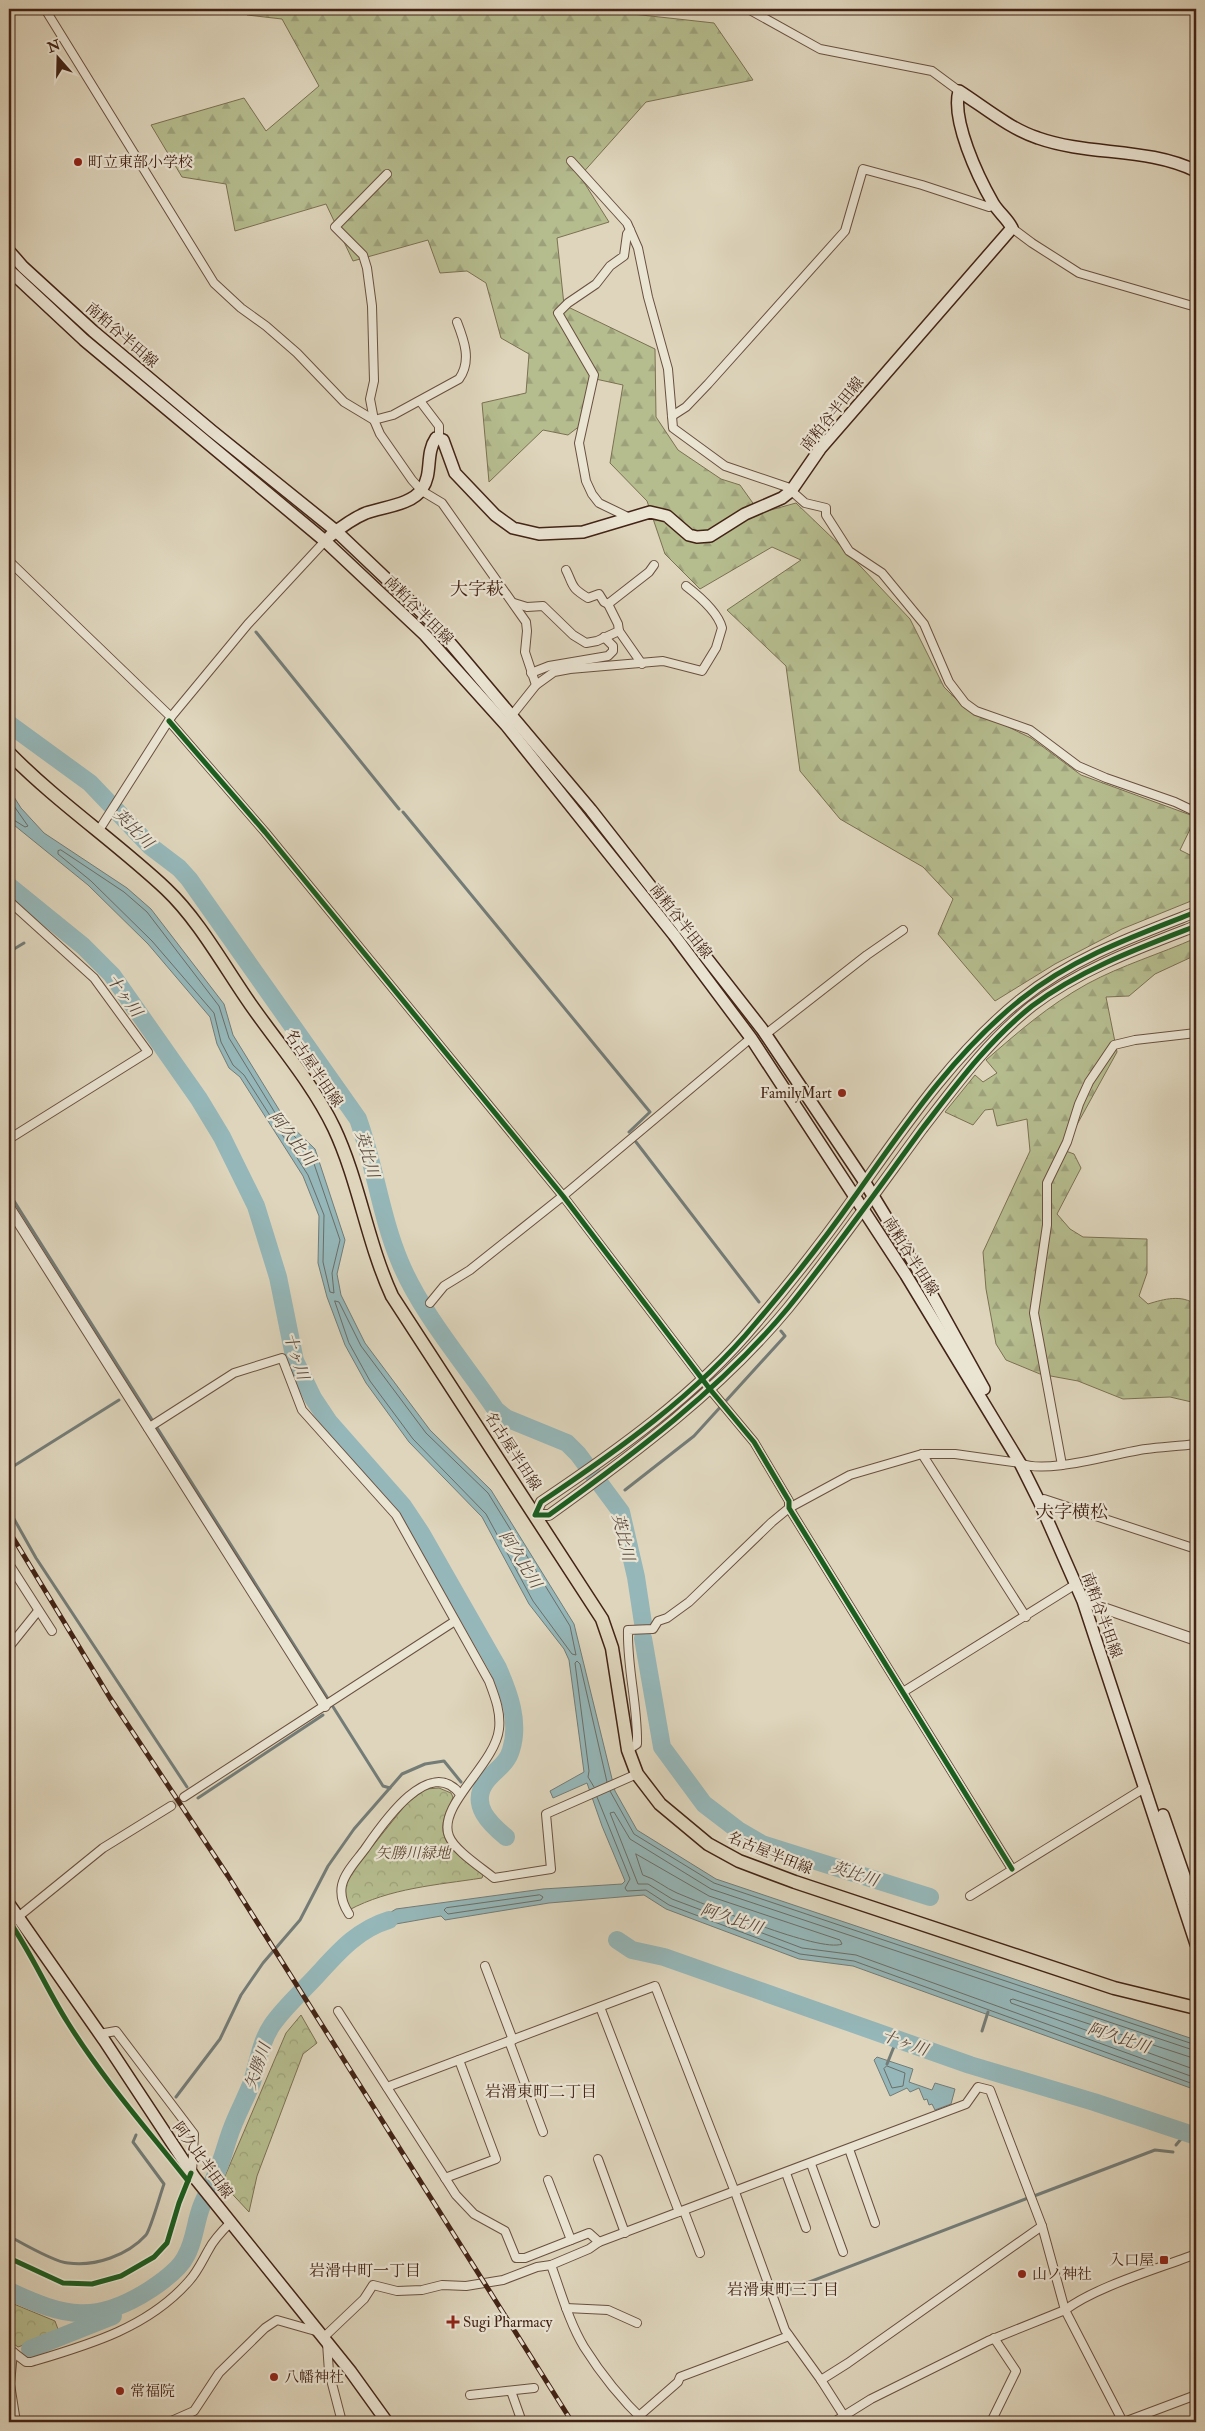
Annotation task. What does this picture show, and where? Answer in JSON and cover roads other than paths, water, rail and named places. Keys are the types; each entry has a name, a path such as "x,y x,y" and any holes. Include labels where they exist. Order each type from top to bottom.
{"main road":[{"path":"1012,228 994,204 961,129 956,100 959,90 1023,132 1039,139 1072,147 1157,157 1196,170"},
{"name":"南粕谷半田線","path":"792,492 820,449 1012,228"},
{"name":"南粕谷半田線","path":"9,250 24,267 100,337 336,532 435,625 751,1038 906,1275 1044,1499 1087,1603 1196,1910"},
{"name":"南粕谷半田線","path":"9,270 90,346 325,540 425,634 508,720 639,870 766,1034 864,1181 918,1268 1024,1465 1076,1584 1087,1603 1193,1924 1196,1944"},
{"path":"325,540 365,513 398,505 422,491 430,473 431,446 436,438 443,440 455,473 495,515 513,528 539,534 583,532 650,512 667,516 689,535 702,538 721,531 745,514 792,492"},
{"name":"名古屋半田線","path":"9,753 26,770 99,830 167,891 184,911 318,1101 341,1144 377,1260 392,1296 602,1619 612,1648 628,1750 638,1774 660,1804 684,1826 708,1844 739,1861 795,1882 1114,1988 1196,2008"},
{"name":"阿久比半田線","path":"9,1904 13,1920 100,2034 194,2175 388,2422"}],"street":[{"path":"45,9 214,283 241,308 266,326 297,353 344,402 374,420 393,415 459,378 464,372 465,348 457,322"},
{"path":"748,9 820,49 932,71 959,90"},
{"path":"571,161 627,223 638,248 648,297 668,369 673,428 705,453 738,471 787,487 805,502 826,508 826,514 849,552 882,573 918,617 931,637 949,682 965,703 976,711 1030,730 1078,766 1106,778 1175,802 1196,812"},
{"path":"672,416 686,407 708,384 845,231 863,169 922,185 989,207 994,204"},
{"path":"387,174 335,227 363,255 367,268 372,306 374,381 370,399 374,420 398,461 422,491 442,503 496,583 526,622 525,652 536,685"},
{"path":"1012,228 1079,273 1196,307"},
{"path":"630,230 627,234 624,256 610,266 596,284 568,303 558,313 594,375 579,443 586,481 599,503 630,518"},
{"path":"420,401 439,426 439,439"},
{"path":"99,830 110,816 170,719 248,624 325,540"},
{"path":"9,561 170,719 563,1196 709,1388 754,1442 789,1501 788,1508 1012,1869"},
{"path":"608,604 649,572 654,564"},
{"path":"566,570 570,584 580,593 588,598 599,594 604,602 608,604 618,624 619,631 642,664"},
{"path":"508,720 536,685 546,676 560,670 670,662 702,671 716,648 722,628 721,623 698,596 686,586"},
{"path":"513,604 527,607 543,606 573,635 586,643 619,631"},
{"path":"531,673 549,666 608,656 613,651 613,646 604,638"},
{"path":"9,901 94,978 148,1052 9,1139"},
{"path":"1196,912 1097,952 1057,974 1021,999 988,1028 943,1076 864,1181 855,1196 756,1324 725,1358 656,1418 541,1502 535,1515 549,1515 656,1435 762,1337 783,1313 967,1070 1009,1025 1034,1005 1116,957 1196,926"},
{"path":"766,1034 874,950 903,930"},
{"path":"1062,1465 1034,1313 1047,1226 1047,1183 1067,1142 1079,1104 1090,1082 1114,1045 1135,1040 1196,1033"},
{"path":"430,1303 444,1286 470,1270 563,1196 751,1038"},
{"path":"9,1207 325,1706"},
{"path":"148,1428 234,1373 282,1358 302,1410 396,1515 488,1681 498,1707 500,1730 493,1750 467,1789 460,1794 450,1814 448,1830 449,1837 454,1844 494,1878 551,1869 546,1814 638,1774"},
{"path":"628,1750 637,1744 637,1735 628,1630 653,1628 658,1621 667,1618 689,1602 788,1508 850,1475 922,1454 955,1454 1024,1465 1062,1465 1148,1449 1196,1444"},
{"path":"922,1454 1026,1617"},
{"path":"1044,1499 1196,1549"},
{"path":"10,1568 52,1631"},
{"path":"903,1692 1026,1617 1076,1584"},
{"path":"1087,1603 1196,1640"},
{"path":"9,1647 38,1610"},
{"path":"184,1797 455,1621"},
{"path":"349,1914 342,1898 344,1878 383,1822 404,1799 426,1784 440,1782 456,1788 460,1794"},
{"path":"970,1896 1146,1786"},
{"path":"13,1920 103,1848 171,1806"},
{"path":"485,1966 543,2132"},
{"path":"387,2087 655,1986 789,2336 844,2416"},
{"path":"600,2007 700,2253"},
{"path":"338,2011 445,2178 474,2214 505,2231 516,2258 525,2258 589,2233 599,2242"},
{"path":"100,2034 116,2031 194,2134 194,2175"},
{"path":"445,2178 496,2158 459,2060"},
{"path":"323,2337 364,2299 373,2285 396,2291 422,2290 442,2285 466,2286 503,2280 537,2267 551,2265 589,2249 599,2242 811,2164 966,2104 978,2087 990,2090 1042,2226 1065,2310 1124,2422 1196,2395"},
{"path":"849,2149 876,2223"},
{"path":"598,2159 625,2233"},
{"path":"811,2164 843,2252"},
{"path":"786,2173 806,2228"},
{"path":"548,2180 571,2240"},
{"path":"16,2422 10,2378 11,2353 26,2362 30,2362 96,2343 128,2328 187,2283 203,2262 212,2244 231,2222"},
{"path":"821,2380 856,2358 1042,2226"},
{"path":"834,2422 870,2400 994,2338 1065,2310 1074,2303 1116,2285 1196,2254"},
{"path":"551,2265 566,2308 584,2346 610,2383 645,2422"},
{"path":"566,2308 608,2310 637,2323"},
{"path":"169,2422 194,2410 219,2373 265,2328 277,2320 323,2337"},
{"path":"639,2416 678,2382 680,2377 789,2336"},
{"path":"323,2337 329,2372 342,2422"},
{"path":"991,2422 1016,2371 994,2338"},
{"path":"470,2395 534,2388"},
{"path":"511,2391 522,2422"}],"water":[{"name":"阿久比川","path":"9,789 21,808 44,833 127,888 151,909 224,1004 233,1035 286,1121 315,1149 345,1240 337,1274 341,1295 365,1343 430,1430 491,1490 574,1624 615,1791 637,1830 716,1879 1196,2040 1196,2090 853,1966 799,1959 666,1909 644,1895 549,1903 445,1920 441,1916 362,1930 396,1909 543,1889 622,1884 625,1881 602,1826 587,1783 553,1798 550,1791 584,1772 569,1660 564,1649 529,1604 482,1517 409,1442 366,1383 345,1345 327,1297 318,1263 319,1216 303,1176 240,1077 229,1068 217,1044 210,1017 148,944 88,885 9,821"},
{"path":"877,2057 913,2069 909,2082 932,2090 935,2083 955,2089 951,2104 935,2110 932,2104 929,2105 927,2099 924,2100 919,2088 910,2092 907,2088 890,2096 874,2060"}],"waterway":[{"path":"256,632 399,809"},
{"name":"英比川","path":"9,724 90,783 150,846 179,868 189,879 358,1119 393,1245 409,1281 431,1319 496,1410 506,1418 567,1443 578,1454 621,1512 636,1577 643,1623"},
{"path":"403,812 650,1112 629,1132"},
{"name":"十ヶ川","path":"9,886 83,946 112,975 199,1099 222,1137 256,1206 278,1277 295,1361 313,1398 329,1422 403,1506 421,1533 498,1668 512,1708 514,1718 513,1739 509,1755 485,1783 480,1799 481,1806 488,1820 506,1837"},
{"path":"9,952 24,943"},
{"path":"636,1142 759,1302"},
{"path":"9,1193 383,1786 390,1788"},
{"path":"625,1490 694,1436 785,1336 781,1331"},
{"path":"9,1469 119,1400"},
{"path":"9,1510 36,1558 187,1787"},
{"name":"英比川","path":"643,1638 662,1747 704,1804 738,1830 762,1844 930,1897"},
{"path":"198,1798 323,1715"},
{"path":"176,2097 220,2039 241,1995 263,1963 300,1920 328,1866 354,1829 402,1774 425,1764 444,1761 461,1782"},
{"name":"矢勝川","path":"9,2291 47,2307 80,2313 97,2312 113,2308 131,2300 156,2286 175,2270 189,2250 202,2205 252,2082 262,2046 272,2025 289,2004 343,1948 368,1929 389,1920"},
{"name":"十ヶ川","path":"617,1940 632,1950 664,1957 970,2065 1094,2102 1196,2136"},
{"path":"982,2031 988,2012"},
{"path":"887,2064 897,2039"},
{"path":"1176,2145 1186,2133"},
{"path":"9,2236 38,2252 62,2262 78,2264 110,2258 121,2254 139,2242 148,2231 164,2184 133,2142 136,2135"},
{"path":"1034,2196 1155,2150 1173,2152"},
{"path":"778,2294 1028,2198"},
{"path":"30,2349 113,2316"}],"tunnel":[{"path":"171,1806 184,1797"}],"railway":[{"path":"9,1531 110,1698 228,1876 572,2422"}],"place":[{"name":"町立東部小学校","path":"78,162"},
{"name":"FamilyMart","path":"842,1093"},
{"name":"入口屋","path":"1164,2260"},
{"name":"山ノ神社","path":"1022,2274"},
{"name":"Sugi Pharmacy","path":"453,2322"},
{"name":"八幡神社","path":"274,2377"},
{"name":"常福院","path":"120,2391"}],"district":[{"name":"大字萩","path":"477,589"},
{"name":"大字横松","path":"1072,1512"},
{"name":"岩滑東町二丁目","path":"541,2091"},
{"name":"岩滑中町一丁目","path":"365,2270"},
{"name":"岩滑東町三丁目","path":"783,2289"}],"park label":[{"name":"矢勝川緑地","path":"413,1853"}]}
